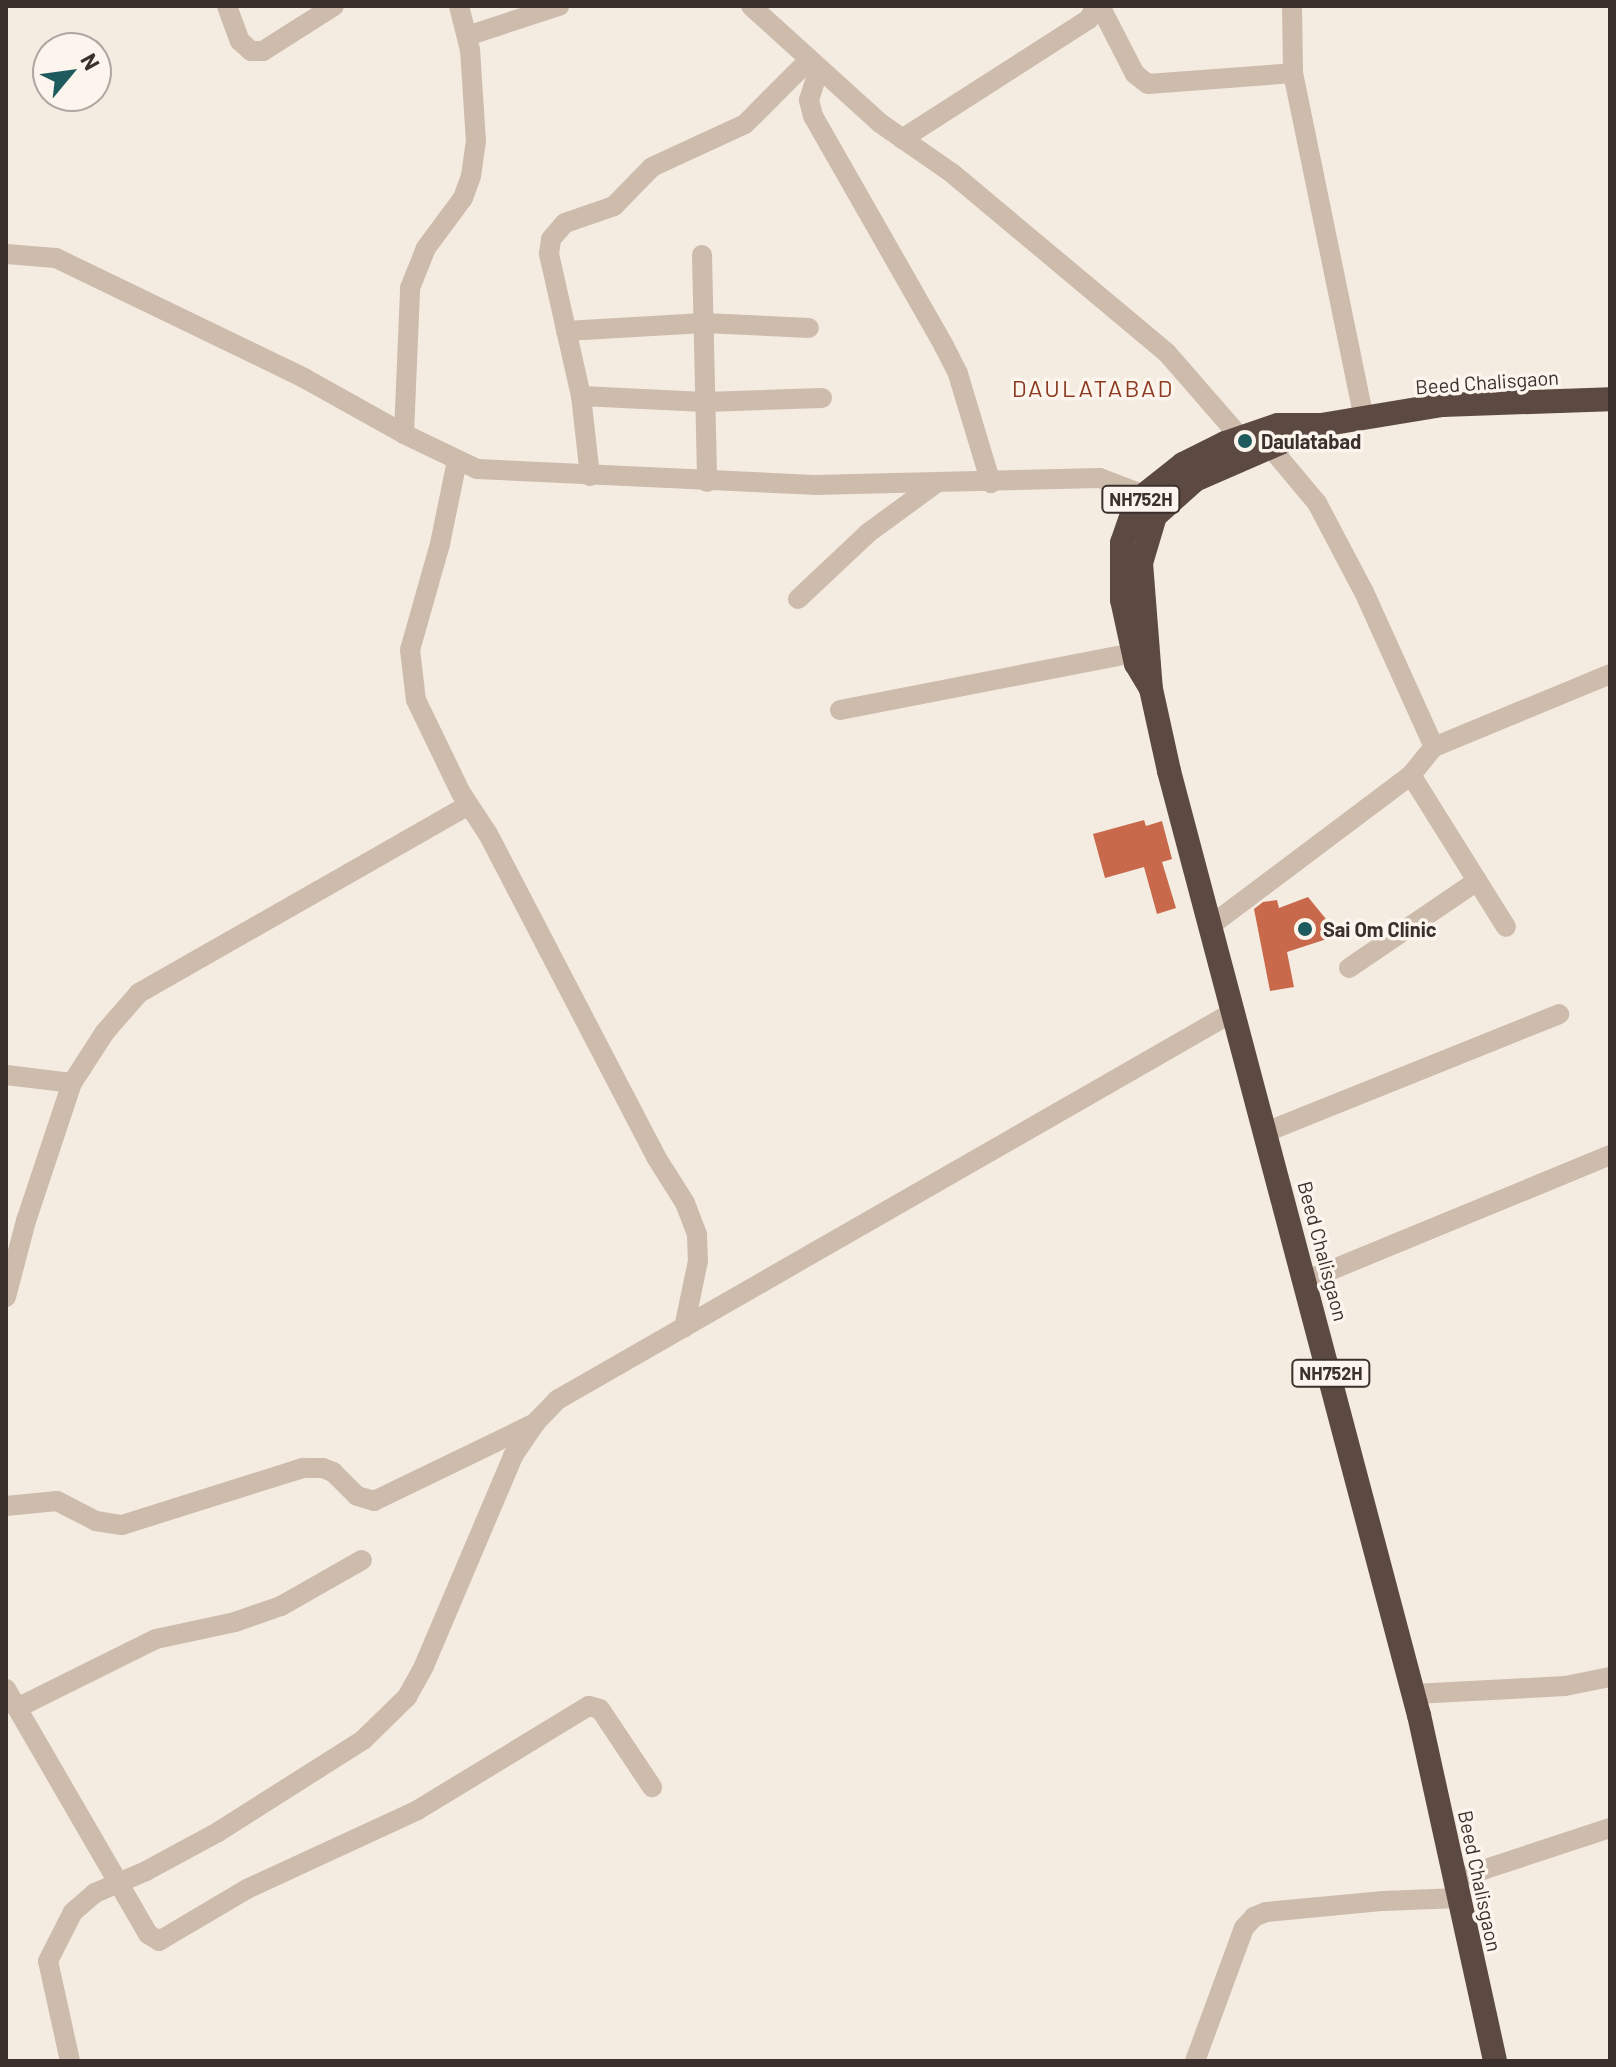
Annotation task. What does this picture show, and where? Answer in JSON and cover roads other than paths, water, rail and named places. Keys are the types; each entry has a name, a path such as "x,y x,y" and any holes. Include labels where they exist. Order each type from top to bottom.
{"highway":[{"name":"Beed Chalisgaon","path":"1151,689 1141,675 1133,653 1122,600 1121,558 1127,525 1144,495 1183,464 1240,437 1278,425 1321,425 1442,405 1610,399"},
{"name":"Beed Chalisgaon","path":"1321,425 1195,480 1155,516 1141,563 1151,689 1210,926 1307,1280 1414,1694 1495,2061"}],"street":[{"path":"227,6 240,41 251,51 263,51 334,6"},
{"path":"404,434 410,288 426,248 463,198 471,176 476,142 475,95 467,36 459,6"},
{"path":"467,36 559,6"},
{"path":"751,6 902,139 953,174 1167,353 1240,437"},
{"path":"902,139 1089,19 1098,6 1135,74 1148,84 1293,73"},
{"path":"1292,6 1293,73 1364,418"},
{"path":"590,476 581,396 549,254 557,229 565,223 614,206 652,167 745,124 814,64"},
{"path":"814,64 809,100 813,116 958,374 991,483"},
{"path":"6,254 56,258 304,378 404,434 477,469 707,482 935,484 1100,478 1144,495"},
{"path":"702,255 707,482"},
{"path":"566,331 704,323 809,328"},
{"path":"581,396 705,402 822,398"},
{"path":"1270,447 1317,503 1364,592 1434,747"},
{"path":"457,461 440,544 410,650 416,700 468,805 488,834 656,1157 685,1203 697,1235 698,1261 684,1328"},
{"path":"798,599 851,547 935,484"},
{"path":"840,710 1133,653"},
{"path":"1210,926 1411,775 1434,747 1610,674"},
{"path":"1411,775 1506,927"},
{"path":"6,1297 26,1221 72,1083 105,1032 150,984 468,805"},
{"path":"1349,968 1477,881"},
{"path":"70,2061 48,1961 73,1912 95,1893 218,1832 363,1740 407,1697 424,1666 513,1456 535,1423 557,1400 1233,1012"},
{"path":"1266,1132 1559,1014"},
{"path":"6,1075 72,1083"},
{"path":"1307,1280 1610,1155"},
{"path":"6,1506 57,1501 96,1521 122,1525 313,1468 333,1472 357,1496 374,1501 535,1423"},
{"path":"17,1708 156,1639 273,1610 362,1560"},
{"path":"1414,1694 1565,1686 1610,1677"},
{"path":"6,1689 153,1940 164,1940 247,1889 416,1811 589,1706 600,1709 652,1787"},
{"path":"1195,2061 1244,1928 1254,1917 1266,1912 1383,1901 1457,1889 1610,1828"}],"place":[{"name":"Daulatabad","path":"1245,441"},
{"name":"Sai Om Clinic","path":"1305,929"}],"district":[{"name":"DAULATABAD","path":"1093,388"}]}
